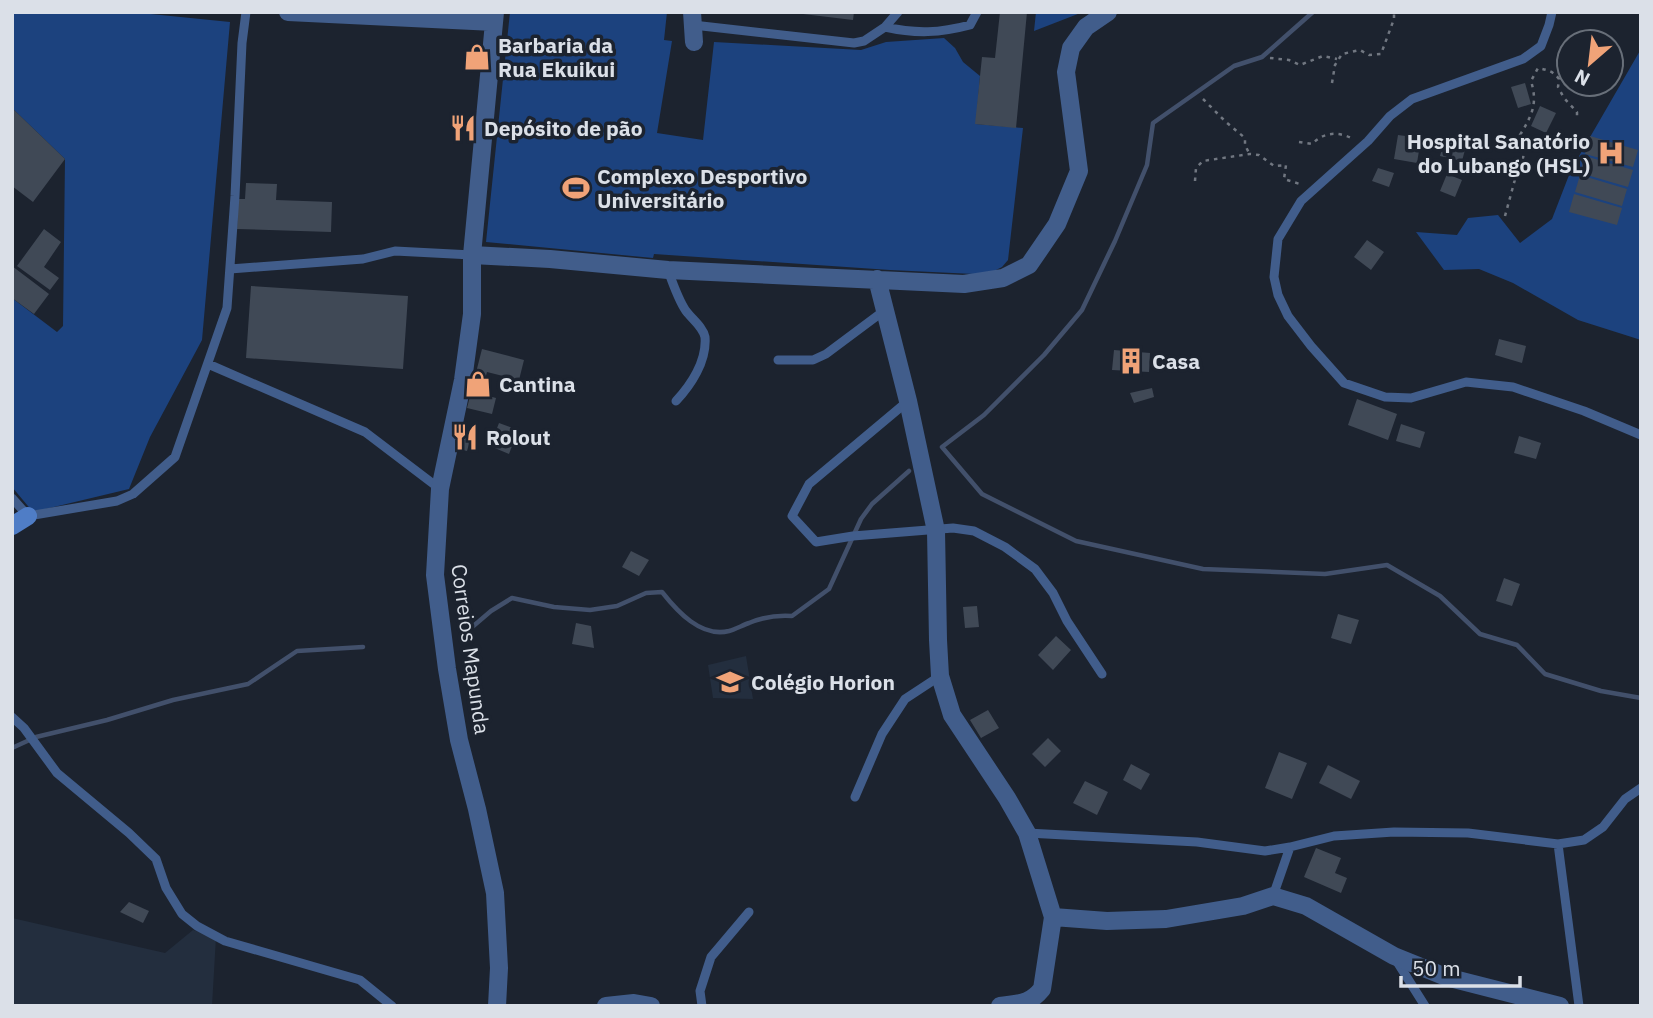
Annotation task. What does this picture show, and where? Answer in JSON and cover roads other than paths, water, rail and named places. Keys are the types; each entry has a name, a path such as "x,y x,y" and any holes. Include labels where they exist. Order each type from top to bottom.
{"street":[{"path":"288,12 495,17"},
{"path":"472,256 550,259 668,270 964,284 1003,278 1029,265 1058,224 1079,171 1066,72 1070,48 1086,27 1108,12"},
{"name":"Correios Mapunda","path":"495,17 472,256 472,314 463,380 440,489 435,575 447,669 460,740 495,893 499,968 497,1006"},
{"path":"877,279 908,401 936,531 940,676 952,715 1027,833 1053,917 1042,989 1035,998 1026,1002 1000,1006"},
{"path":"12,526 28,516"},
{"path":"1053,917 1107,921 1166,919 1243,906 1273,896 1306,906 1394,956 1446,977 1560,1006"},
{"path":"606,1006 634,1003 651,1006"}],"lane":[{"path":"12,498 28,516 117,500 133,494 175,457 227,308 246,12"},
{"path":"693,26 854,43 864,41 885,27 898,12"},
{"path":"885,27 907,32 946,31 970,24 977,12"},
{"path":"1552,12 1541,46 1523,59 1412,99 1390,116 1368,141 1300,201 1278,239 1274,276 1278,295 1288,317 1344,383 1385,397 1410,398 1466,382 1513,387 1584,411 1641,435"},
{"path":"230,269 363,259 395,251 472,256"},
{"path":"668,270 685,310 705,337 694,378 676,401"},
{"path":"778,360 813,360 826,354 885,310"},
{"path":"208,364 365,432 440,489"},
{"path":"908,401 809,484 792,516 816,542 853,536 953,528 974,531 1005,547 1035,569 1053,593 1067,621 1102,674"},
{"path":"855,797 882,734 905,699 940,676"},
{"path":"12,717 24,728 57,773 156,859 166,888 182,914 197,926 225,941 360,980 392,1006"},
{"path":"1027,833 1197,842 1265,851 1334,836 1394,832 1468,833 1558,844 1584,839 1603,827 1625,799 1641,788"},
{"path":"1558,844 1579,1006"},
{"path":"1273,896 1290,847"},
{"path":"702,1006 700,991 711,957 749,912"},
{"path":"1394,956 1425,1006"}],"waterway":[{"path":"1313,12 1262,57 1234,66 1153,123 1147,165 1082,310 1044,355 984,415 942,447 982,494 1076,541 1203,569 1325,574 1387,565 1440,596 1480,634 1517,645 1545,674 1601,691 1641,698"},
{"path":"464,634 491,611 512,598 554,607 590,610 617,606 646,593 662,592 699,627 719,632 765,618 792,616 829,589 861,519 872,504 909,471"},
{"path":"12,748 36,737 173,700 248,684 297,651 363,647"}],"place":[{"name":"Barbaria da Rua Ekuikui","path":"477,57"},
{"name":"Depósito de pão","path":"463,128"},
{"name":"Hospital Sanatório do Lubango (HSL)","path":"1611,153"},
{"name":"Complexo Desportivo Universitário","path":"576,188"},
{"name":"Casa","path":"1131,361"},
{"name":"Cantina","path":"478,384"},
{"name":"Rolout","path":"465,437"},
{"name":"Colégio Horion","path":"730,682"}]}
